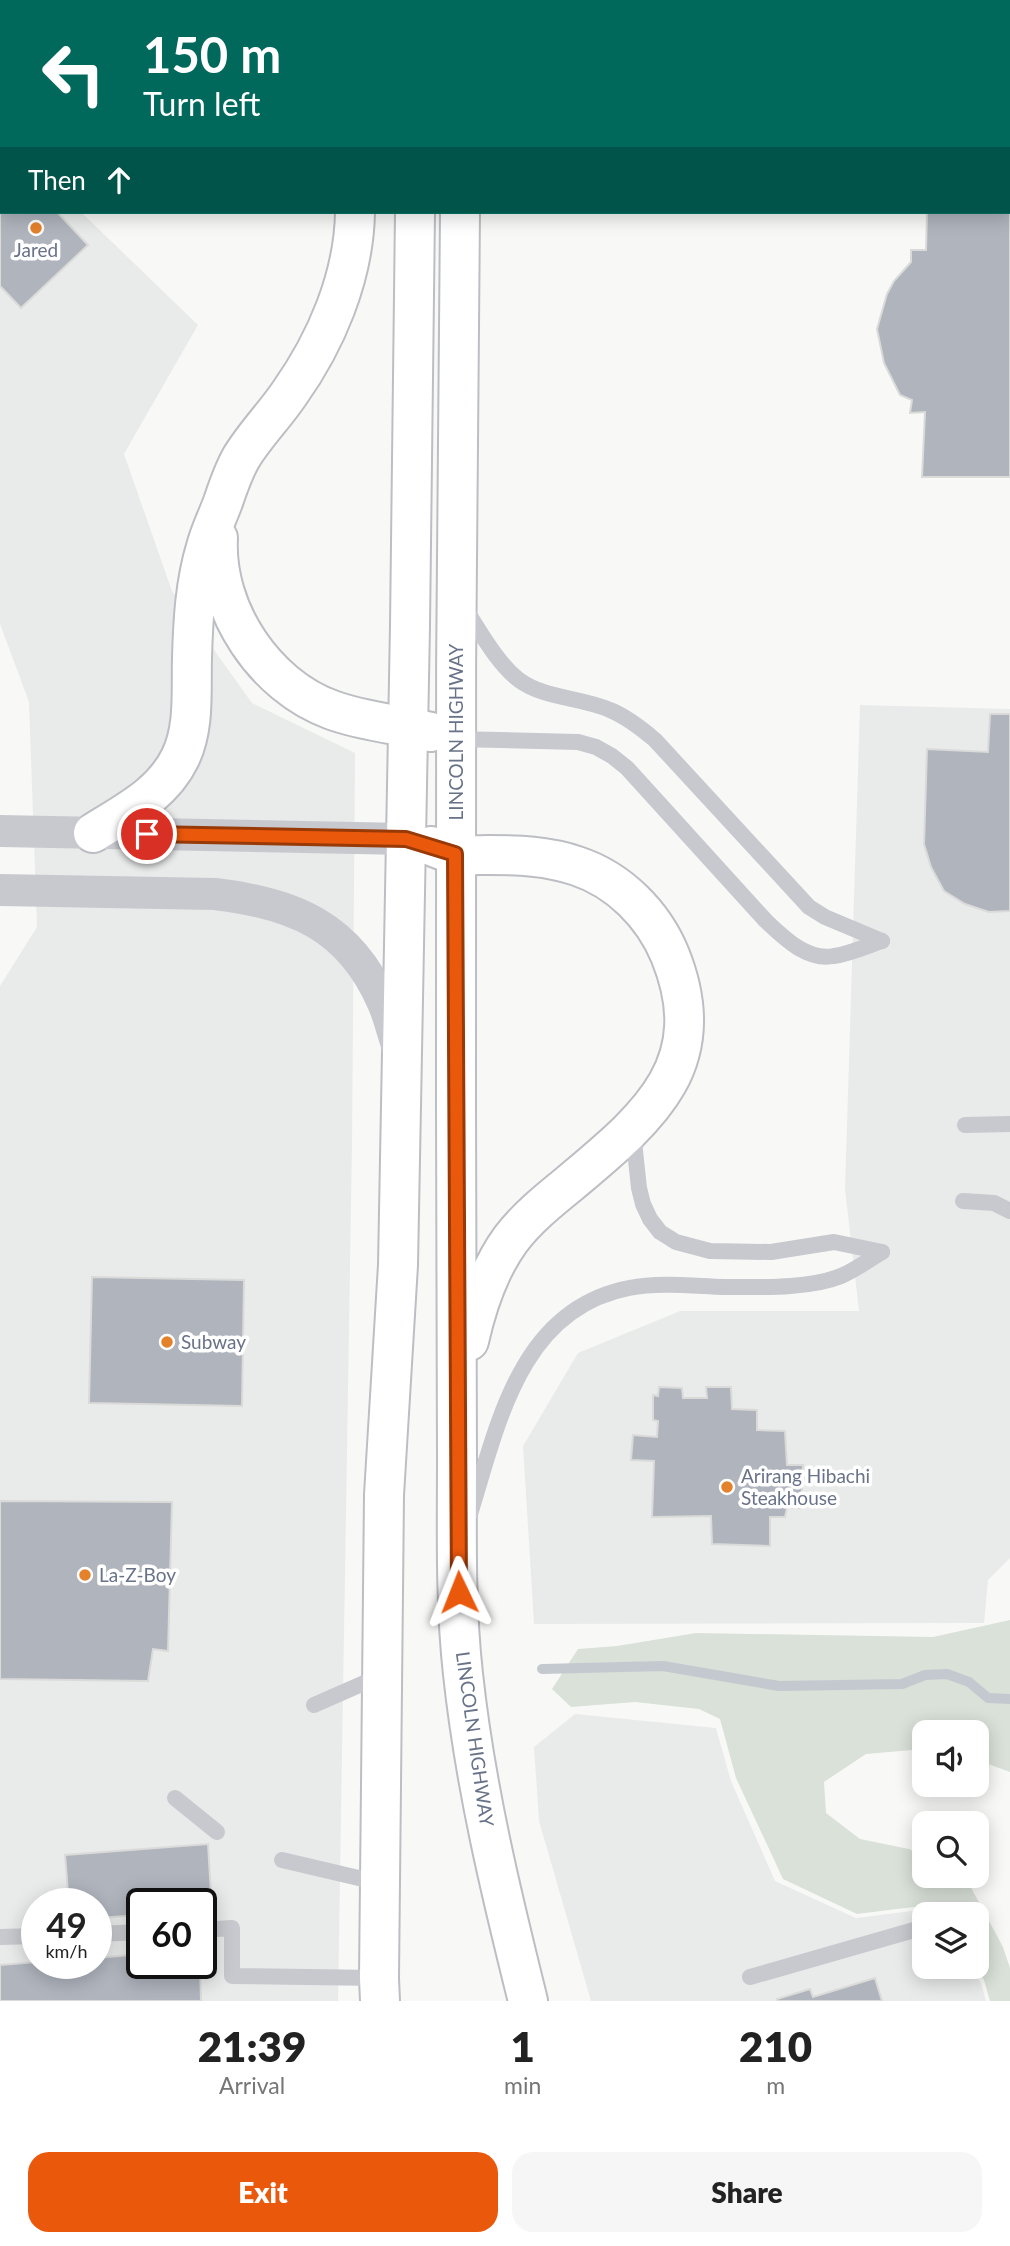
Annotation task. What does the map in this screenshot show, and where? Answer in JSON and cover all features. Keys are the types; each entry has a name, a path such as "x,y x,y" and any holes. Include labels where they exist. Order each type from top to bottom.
{"main road":[{"path":"93,833 143,802 158,789 181,756 190,719 192,633 199,572 206,545 242,456 290,393 330,322 350,259 355,214"},
{"path":"379,1993 384,1487 398,1265 415,214"},
{"name":"LINCOLN HIGHWAY","path":"460,214 455,854 456,1398 462,1669 470,1730 496,1867 528,2001"},
{"path":"223,502 217,554 222,581 231,608 245,636 260,658 280,679 329,709 356,719 408,726 456,738"},
{"path":"406,839 455,854 548,858 578,866 607,880 630,897 651,920 665,944 682,994 682,1043 669,1081 657,1101 633,1129 531,1216 511,1239 482,1295 456,1398"}],"street":[{"path":"0,831 406,839"},
{"path":"0,890 215,894 277,905 307,917 348,948 367,974 384,1003 402,1060"}],"lane":[{"path":"456,596 499,659 520,680 548,694 610,710 635,723 655,740 809,907 825,917 882,941 832,957 810,954 787,940 766,921 627,768 596,747 578,742 456,738"},
{"path":"965,1125 1010,1124"},
{"path":"458,1553 502,1411 517,1377 534,1350 569,1314 597,1298 629,1288 655,1285 772,1287 802,1284 840,1276 882,1252 834,1242 771,1252 710,1251 676,1242 660,1232 643,1204 633,1129"},
{"path":"994,1203 1010,1196"},
{"path":"964,1202 994,1203 1010,1211"},
{"path":"314,1704 382,1675"},
{"path":"175,1798 217,1832"},
{"path":"282,1860 380,1883"},
{"path":"217,1929 232,1928 232,1976 379,1993"},
{"path":"750,1977 912,1931"},
{"path":"0,1937 21,1936"}],"shaded area":[{"path":"0,214 83,214 198,325 124,454 172,591 252,703 355,753 352,1146 338,2001 0,2001 0,986 37,927 29,702 0,624"},
{"path":"860,705 1010,709 1010,1558 988,1580 984,1623 534,1624 523,1446 578,1353 680,1311 859,1311 845,1189"},
{"path":"1010,1620 1010,1772 989,1764 989,1720 912,1720 912,1750 866,1754 824,1782 826,1813 860,1839 912,1851 912,1888 971,1888 979,1902 912,1902 912,1907 857,1914 783,1879 736,1778 720,1719 699,1709 635,1702 571,1707 552,1689 578,1649 617,1646 696,1633 933,1637"},
{"path":"575,1714 716,1728 731,1781 775,1881 856,1918 912,1911 912,1979 978,1979 986,2001 591,2001 539,1821 534,1747"},
{"path":"989,1921 1003,1947 1010,1968 1010,2001 990,2001 984,1980 989,1979"}],"building":[{"name":"Jared","path":"0,214 59,214 88,245 21,308 0,286"},
{"path":"927,214 1010,214 1010,477 922,477 925,412 910,413 912,400 900,395 884,363 877,329 887,294 894,281 911,262 911,250 926,250"},
{"path":"990,714 1010,714 1010,911 989,912 965,904 944,891 931,867 924,844 927,749 988,752"},
{"name":"Subway","path":"92,1277 244,1280 242,1406 89,1403"},
{"name":"Arirang Hibachi Steakhouse","path":"659,1387 682,1388 683,1398 707,1398 706,1387 731,1387 732,1409 757,1410 757,1430 785,1431 787,1465 803,1465 801,1508 787,1508 785,1517 770,1517 770,1546 712,1544 711,1516 652,1517 654,1461 631,1460 633,1435 657,1437 658,1421 653,1420 653,1395 658,1396"},
{"name":"La-Z-Boy","path":"0,1501 172,1502 168,1651 153,1649 148,1681 0,1679"},
{"path":"208,1844 211,1888 126,1888 126,1916 112,1917 112,1888 68,1888 65,1855"},
{"path":"126,1955 126,1979 200,1979 201,2001 0,2001 0,1965 21,1963 21,1979 112,1979 112,1957"},
{"path":"875,1978 882,2001 777,1999 810,1989 813,1997"}],"waterway":[{"path":"542,1669 663,1666 779,1686 902,1684 925,1675 947,1674 969,1682 988,1698 1010,1699"}],"place":[{"name":"Jared","path":"36,228"},
{"name":"Subway","path":"167,1342"},
{"name":"Arirang Hibachi Steakhouse","path":"727,1487"},
{"name":"La-Z-Boy","path":"85,1575"}],"route":[{"path":"147,834 406,839 455,854 459,1592"}]}
